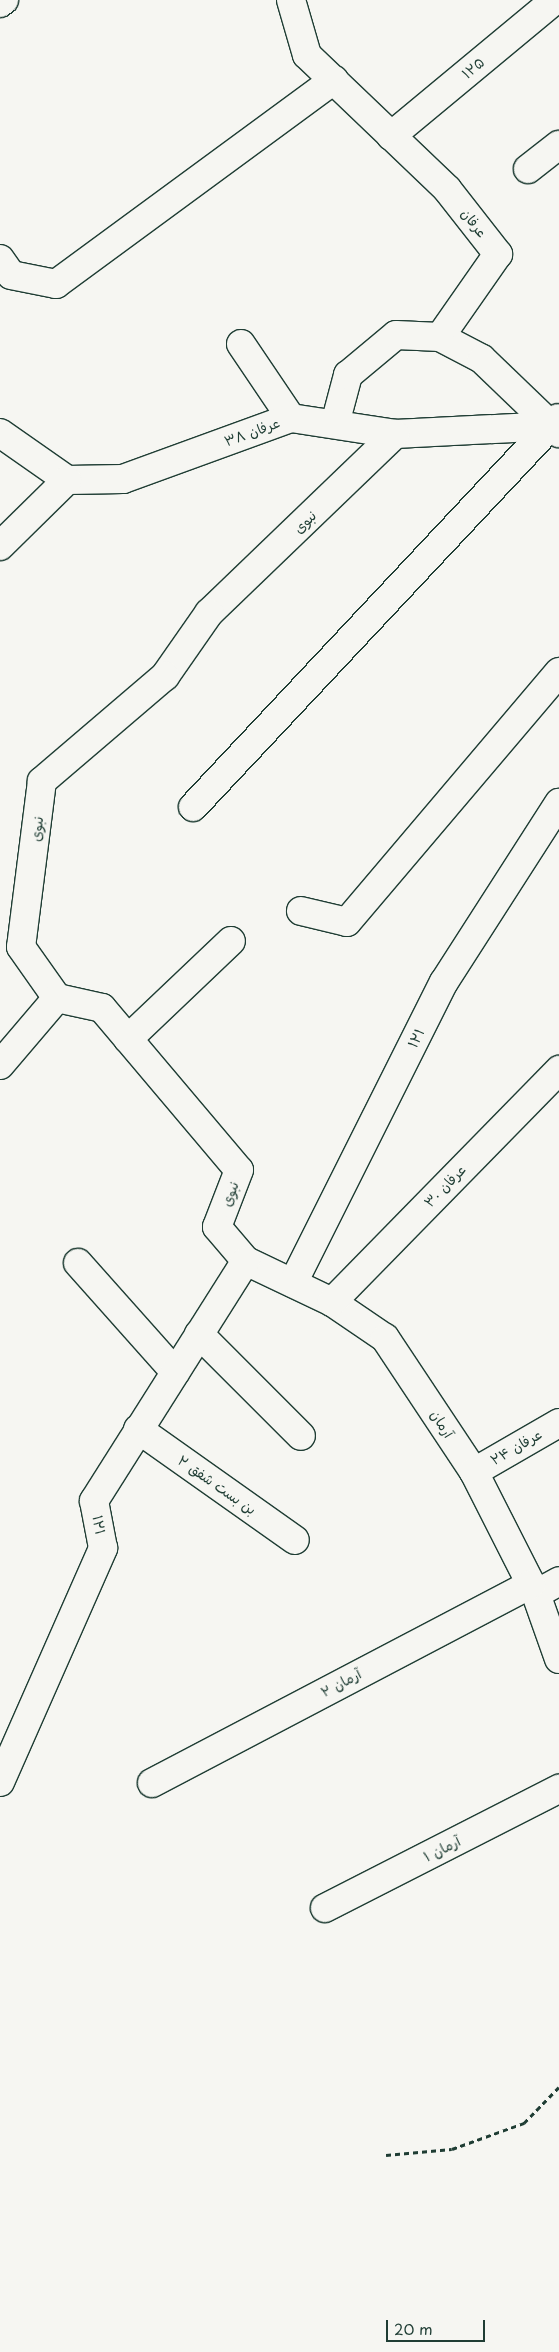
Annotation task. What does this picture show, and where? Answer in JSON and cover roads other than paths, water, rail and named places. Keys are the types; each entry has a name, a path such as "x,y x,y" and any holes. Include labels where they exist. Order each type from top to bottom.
{"street":[{"path":"0,3 4,0"},
{"name":"۱۲۵","path":"391,136 555,0"},
{"name":"عرفان","path":"292,1 307,55 447,189 498,254 440,337"},
{"path":"0,259 11,275 56,284 334,80"},
{"path":"528,169 559,145"},
{"path":"193,807 557,425 482,359 440,337 396,335 348,375 335,424"},
{"path":"241,344 291,418"},
{"name":"عرفان ۳۸","path":"67,480 123,480 291,418 394,434 557,425"},
{"path":"0,433 67,480 0,546"},
{"name":"نبوی","path":"246,1261 217,1228 239,1170 102,1008 57,998 21,947 42,781 165,676 209,613 394,434"},
{"path":"300,911 347,922 559,672"},
{"name":"۱۲۱","path":"293,1283 444,982 559,803"},
{"path":"128,1038 231,942"},
{"path":"0,1065 57,998"},
{"name":"عرفان ۳۰","path":"332,1302 559,1070"},
{"name":"۱۲۱","path":"0,1781 103,1548 94,1501 246,1261"},
{"name":"آرمان","path":"246,1261 332,1302 385,1338 474,1472 542,1586 559,1660"},
{"path":"78,1263 175,1372"},
{"path":"199,1334 301,1436"},
{"name":"عرفان ۲۴","path":"474,1472 559,1423"},
{"name":"بن بست شفق ۲","path":"138,1429 295,1540"},
{"name":"آرمان ۲","path":"152,1782 542,1586"},
{"name":"آرمان ۱","path":"325,1908 559,1789"}]}
